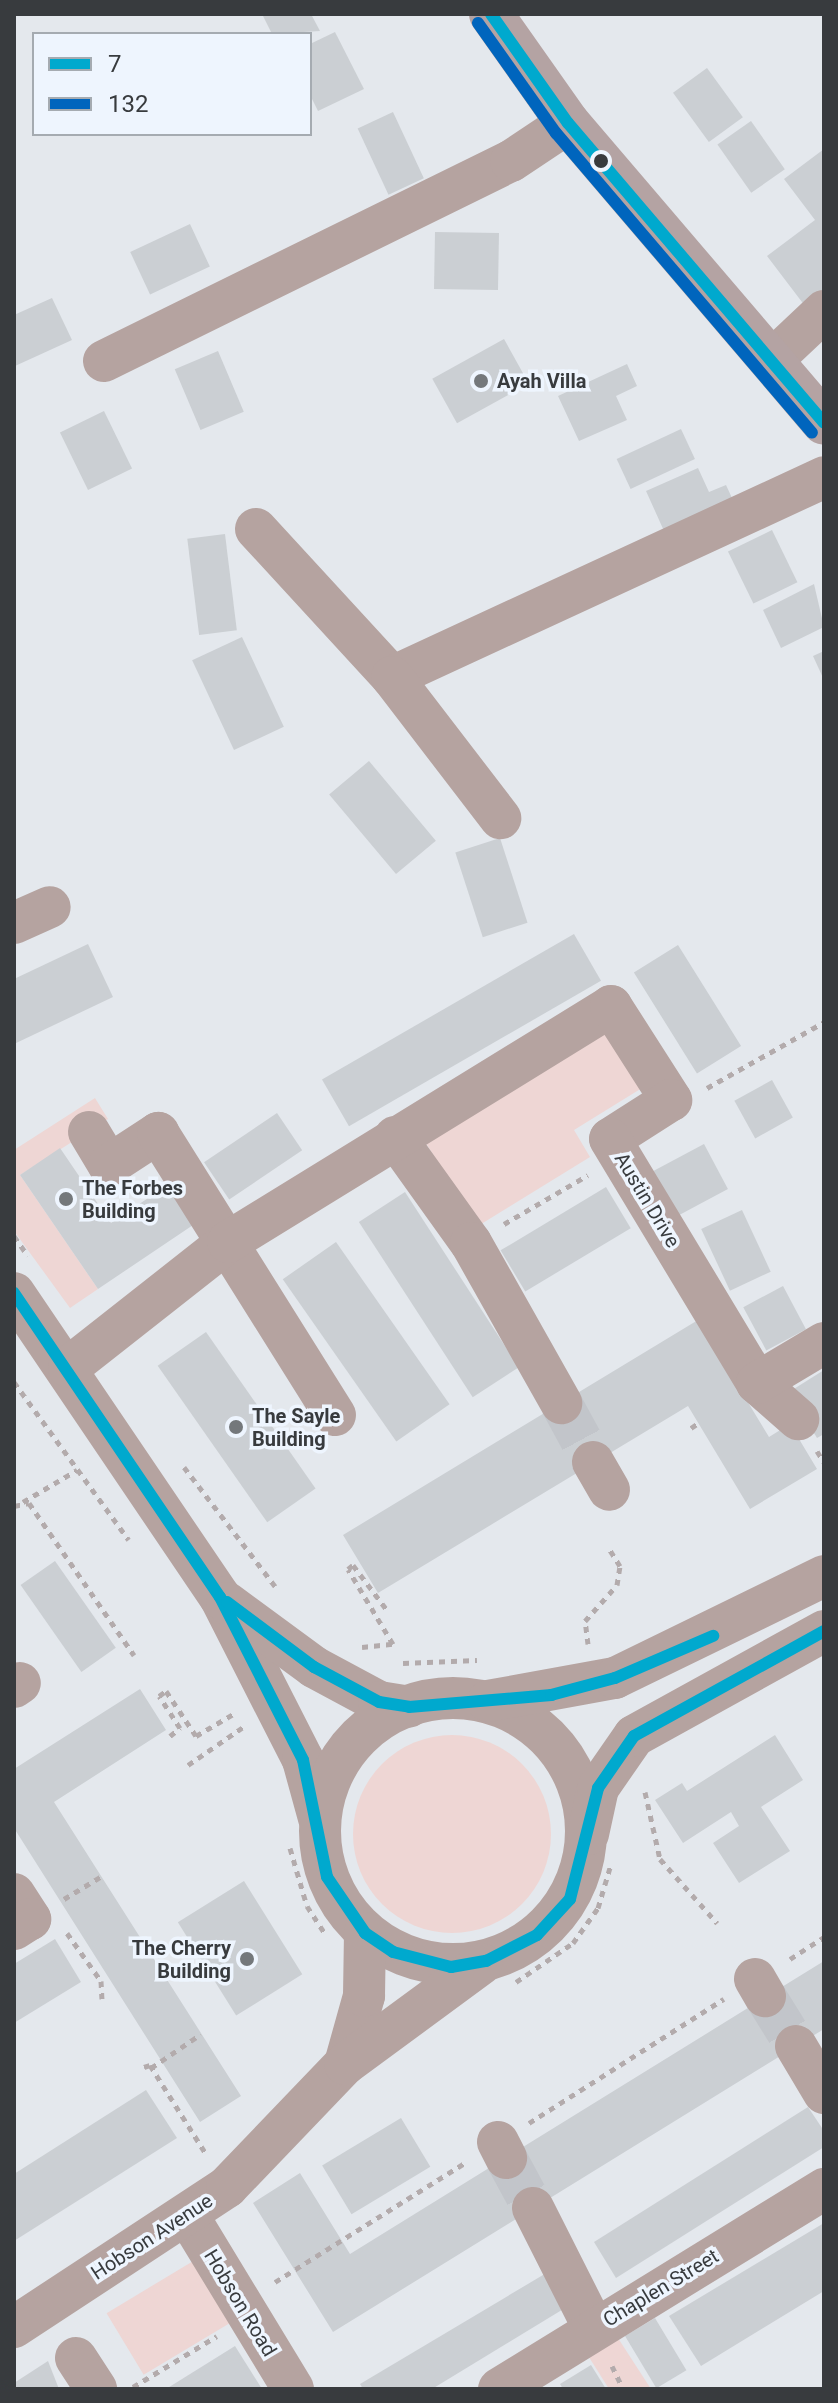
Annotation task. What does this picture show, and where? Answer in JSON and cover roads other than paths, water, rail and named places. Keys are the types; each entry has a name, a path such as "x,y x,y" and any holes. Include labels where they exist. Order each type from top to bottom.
{"main road":[{"path":"491,14 568,123 824,423"}],"street":[{"path":"104,361 511,161 568,123"},
{"path":"771,361 824,311"},
{"path":"392,677 824,477"},
{"path":"256,529 392,677 500,818"},
{"name":"Austin Drive","path":"395,1137 611,1006 671,1100 610,1139 757,1383 798,1419"},
{"path":"89,1132 109,1165 158,1133 335,1415"},
{"path":"69,1367 228,1242 395,1137 471,1243 561,1403"},
{"path":"14,1293 69,1367 220,1597 303,1760 304,1831 327,1877 347,1935 420,1960 451,1967 486,1961 557,1917 584,1851 598,1788 634,1736 824,1631"},
{"path":"757,1383 824,1343"},
{"path":"304,1831 348,1744 375,1717 409,1707 551,1695 615,1678 824,1576"},
{"path":"220,1597 314,1667 379,1702 409,1707"},
{"path":"479,1702 513,1710 564,1754 579,1796 584,1851"},
{"name":"Hobson Avenue","path":"345,2064 362,2008 347,1935"},
{"name":"Hobson Avenue","path":"14,2327 188,2216 227,2187 345,2064 445,1984 486,1961"},
{"path":"796,2046 824,2093"},
{"name":"Chaplen Street","path":"499,2389 824,2189"},
{"path":"533,2208 594,2329"},
{"name":"Hobson Road","path":"188,2216 249,2317 291,2367"}],"tunnel":[{"path":"561,1403 593,1462"},
{"path":"765,1996 796,2046"},
{"path":"506,2158 533,2208"}],"place":[{"name":"Ayah Villa","path":"481,381"},
{"name":"The Forbes Building","path":"66,1199"},
{"name":"The Sayle Building","path":"236,1427"},
{"name":"The Cherry Building","path":"247,1959"}]}
